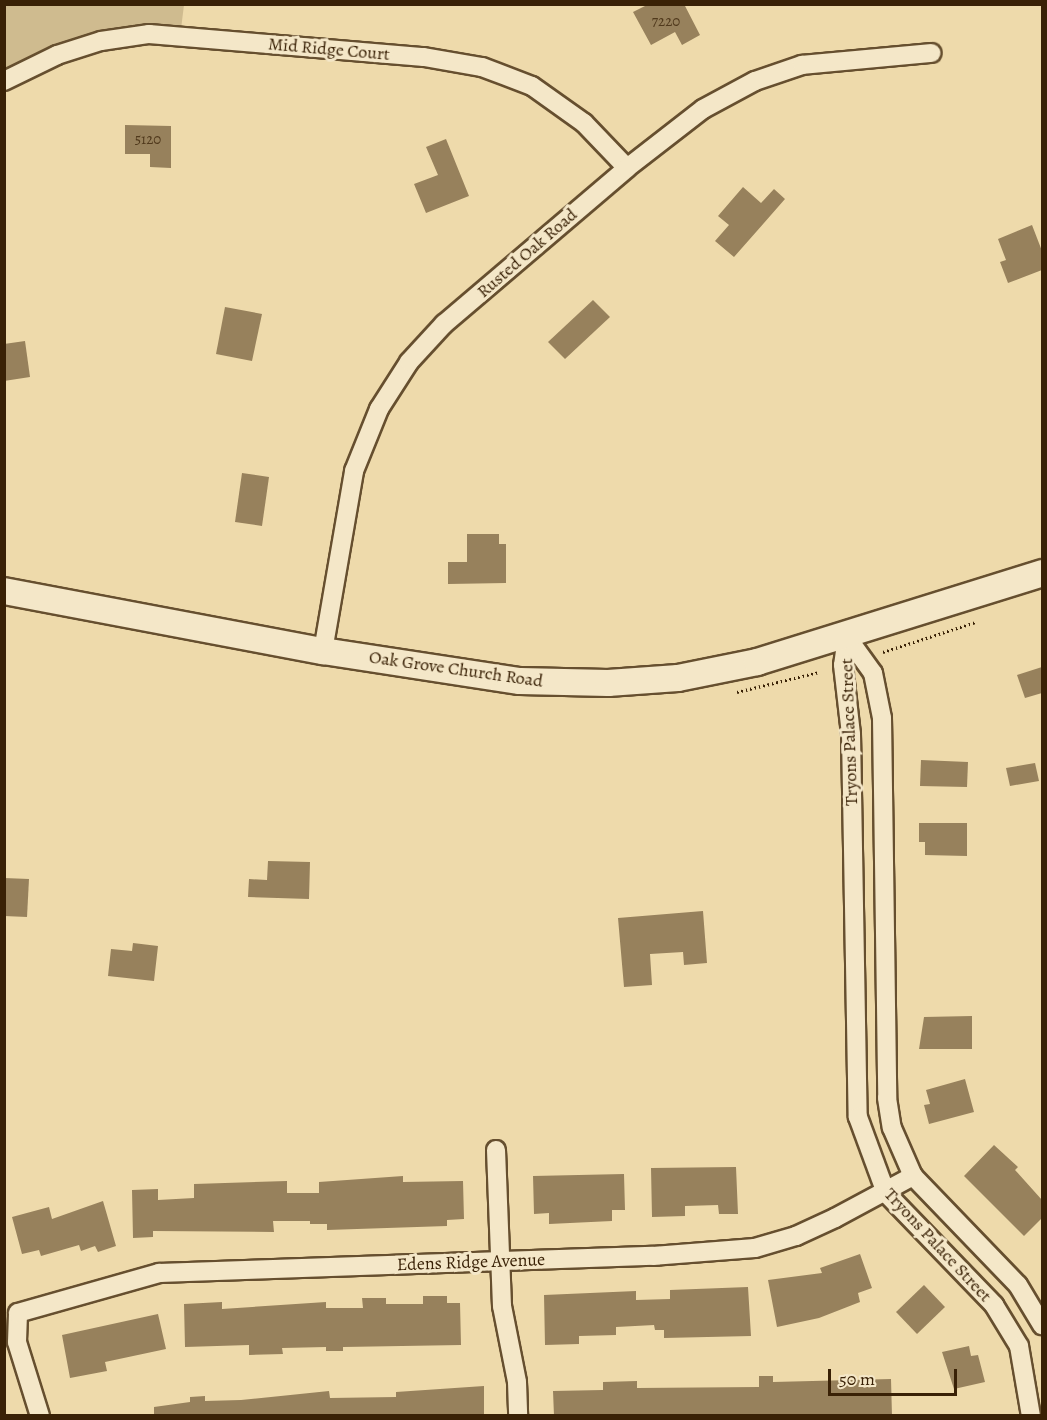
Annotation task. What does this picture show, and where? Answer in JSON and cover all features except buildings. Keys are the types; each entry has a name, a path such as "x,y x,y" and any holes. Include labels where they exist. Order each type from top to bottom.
{"main road":[{"name":"Oak Grove Church Road","path":"4,591 323,651 520,681 608,683 678,678 757,662 847,637 1042,573"}],"street":[{"name":"Mid Ridge Court","path":"4,81 57,54 101,40 149,34 424,57 482,67 532,86 584,123 627,168"},
{"name":"Rusted Oak Road","path":"323,651 354,471 379,409 409,362 444,324 627,168 703,109 755,81 802,65 931,53"},
{"name":"Tryons Palace Street","path":"847,637 873,673 882,718 887,1098 892,1128 913,1176 1018,1285 1042,1325"},
{"name":"Tryons Palace Street","path":"847,637 843,665 851,734 858,1117 886,1193 994,1305 1019,1346 1031,1416"},
{"path":"853,901 884,900"},
{"path":"496,1150 502,1306 517,1382 518,1416"},
{"name":"Edens Ridge Avenue","path":"40,1416 17,1342 18,1313 159,1273 653,1256 755,1248 796,1236 886,1193 913,1176"}],"path":[{"path":"884,652 976,622"},
{"path":"737,692 819,672"}],"shaded area":[{"path":"5,5 184,5 180,37 149,34 5,81"}]}
